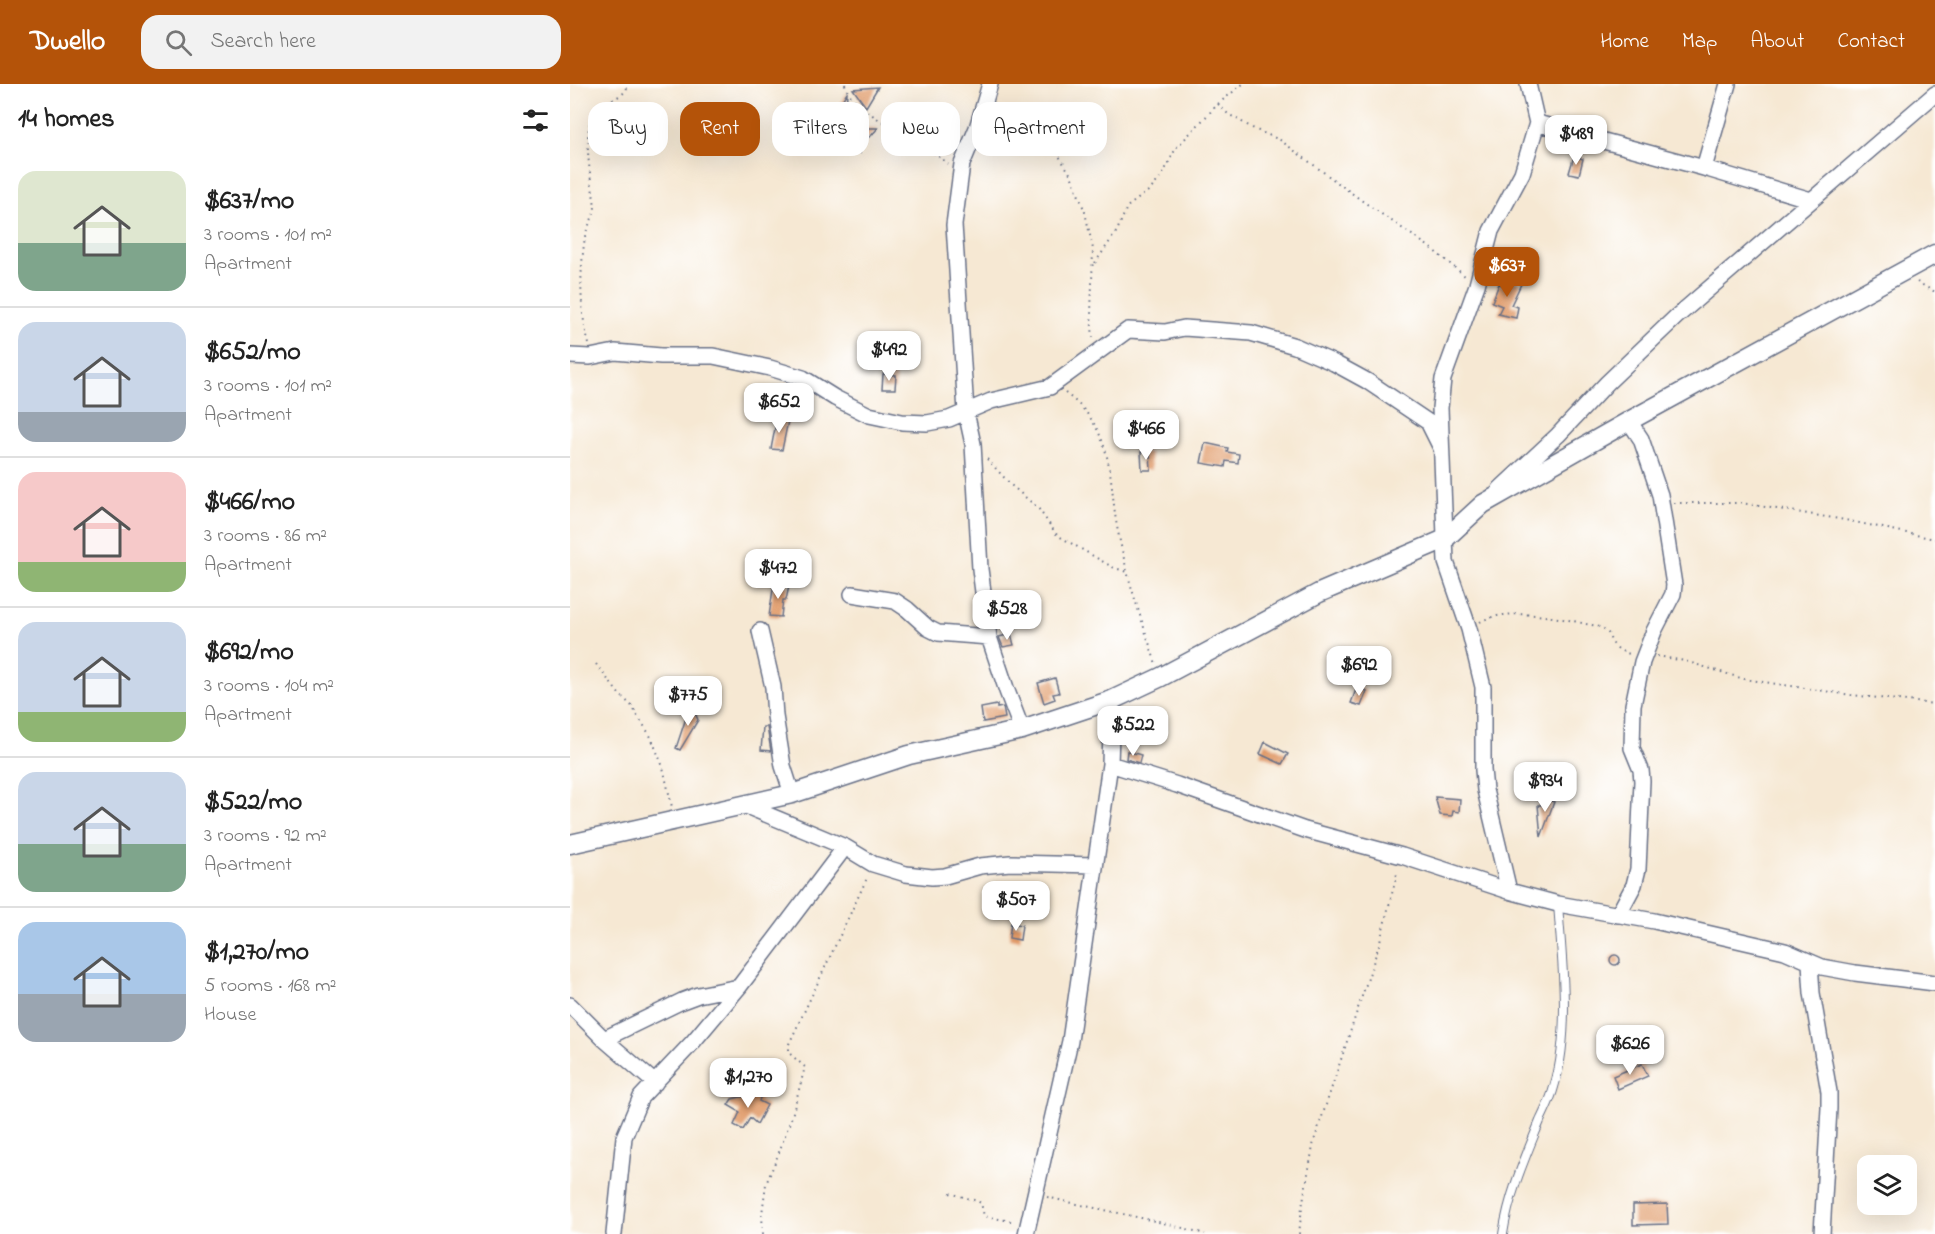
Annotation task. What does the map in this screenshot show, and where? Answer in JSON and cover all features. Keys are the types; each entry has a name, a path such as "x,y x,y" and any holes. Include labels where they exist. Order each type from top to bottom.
{"street":[{"path":"985,102 990,84"},
{"path":"1509,891 1485,790 1483,687 1469,629 1446,562 1440,400 1443,379 1477,285 1491,231 1522,173 1537,123 1528,84"},
{"path":"1704,168 1728,84"},
{"path":"570,844 792,794 909,755 1022,730 1112,700 1161,677 1319,593 1445,539 1558,435 1607,383 1676,317 1935,94"},
{"path":"1537,123 1704,168 1811,200"},
{"path":"972,139 962,164 954,225 966,412 973,444 980,569 989,637 1022,730"},
{"path":"1483,504 1629,421 1935,254"},
{"path":"570,356 626,352 661,356 713,356 803,378 834,398 869,415 902,422 939,422 991,401 1053,386 1128,330 1165,332 1198,328 1251,333 1295,346 1367,381 1428,422 1442,448"},
{"path":"1618,915 1634,885 1640,857 1642,774 1632,748 1633,705 1645,656 1654,631 1674,590 1662,503 1641,439 1629,421"},
{"path":"852,594 895,601 928,628 938,633 989,637"},
{"path":"760,631 773,687 783,766 792,794"},
{"path":"1027,1229 1070,1041 1110,764 1112,700"},
{"path":"1110,764 1305,830 1402,856 1509,891 1558,904 1654,921 1785,951 1810,963 1855,973 1935,983"},
{"path":"744,805 845,847 873,864 906,874 945,876 980,866 1010,863 1095,865"},
{"path":"614,1234 624,1137 641,1097 692,1043 739,987 845,847"},
{"path":"1810,963 1812,993 1829,1100 1822,1234"},
{"path":"604,1039 682,1000 739,987"},
{"path":"570,1005 604,1039 655,1083"}],"lane":[{"path":"1503,1234 1507,1208 1516,1179 1554,1087 1562,1048 1563,988 1558,904"}],"path":[{"path":"594,356 585,328 582,302 585,237 595,212 588,162 588,140 593,115 598,107 624,94 628,84"},
{"path":"845,84 846,91 860,105 944,161 960,177"},
{"path":"1094,264 1117,231 1127,207 1158,181 1176,148 1218,104 1243,84"},
{"path":"1218,104 1228,114 1280,140 1428,246 1477,285"},
{"path":"1059,156 1071,175 1085,212 1094,249 1091,315 1093,337 1089,358"},
{"path":"1900,273 1935,292"},
{"path":"1053,386 1071,397 1089,416 1101,436 1111,476 1116,523 1127,572 1161,677"},
{"path":"973,444 1012,486 1038,508 1057,535 1112,567 1127,572"},
{"path":"1662,503 1742,503 1845,520 1935,539"},
{"path":"1469,629 1485,620 1504,616 1527,615 1564,619 1603,627 1608,632 1612,644 1628,654 1685,661 1744,680 1935,704"},
{"path":"596,664 619,694 631,705 651,737 663,767 675,820"},
{"path":"1299,1234 1314,1141 1379,945 1402,856"},
{"path":"763,1234 762,1214 766,1184 792,1116 805,1067 789,1053 789,1044 873,864"},
{"path":"950,1193 977,1200 981,1203 984,1216 1027,1229"},
{"path":"1034,1194 1117,1214 1164,1222 1205,1234"}],"building":[{"path":"878,87 869,102 862,102 853,89"},
{"path":"847,92 847,102 841,102"},
{"path":"869,128 878,128 869,137"},
{"path":"1574,156 1583,159 1579,175 1569,173"},
{"path":"1506,277 1521,284 1511,305 1518,307 1516,318 1498,314 1502,306 1492,302 1499,284 1503,285"},
{"path":"883,374 896,375 895,389 882,389"},
{"path":"777,418 788,421 782,450 771,449"},
{"path":"1205,443 1228,448 1227,452 1239,454 1238,463 1226,461 1225,467 1201,463"},
{"path":"1141,452 1150,452 1151,470 1142,470"},
{"path":"774,583 789,586 786,600 783,600 781,617 769,616"},
{"path":"1011,634 1014,645 1003,647 999,637"},
{"path":"1055,678 1059,693 1053,694 1055,699 1044,703 1038,683"},
{"path":"1357,687 1367,691 1361,706 1351,703"},
{"path":"691,703 698,720 680,750 676,748"},
{"path":"997,705 997,708 1003,707 1005,718 983,722 981,708"},
{"path":"763,727 767,727 771,751 761,750"},
{"path":"1265,742 1288,754 1282,764 1260,754"},
{"path":"1127,751 1141,755 1139,763 1126,759"},
{"path":"1435,797 1460,799 1459,812 1453,811 1452,816 1440,815"},
{"path":"1544,798 1554,802 1541,837 1538,805 1541,805"},
{"path":"1011,923 1022,925 1020,940 1009,938"},
{"path":"1615,955 1619,956 1619,964 1615,965 1611,964 1610,960 1611,956"},
{"path":"1642,1064 1648,1076 1618,1089 1613,1076"},
{"path":"762,1092 759,1101 767,1105 757,1124 750,1118 743,1130 734,1125 740,1112 728,1105 732,1099"},
{"path":"1667,1204 1668,1224 1633,1225 1633,1205"}]}
